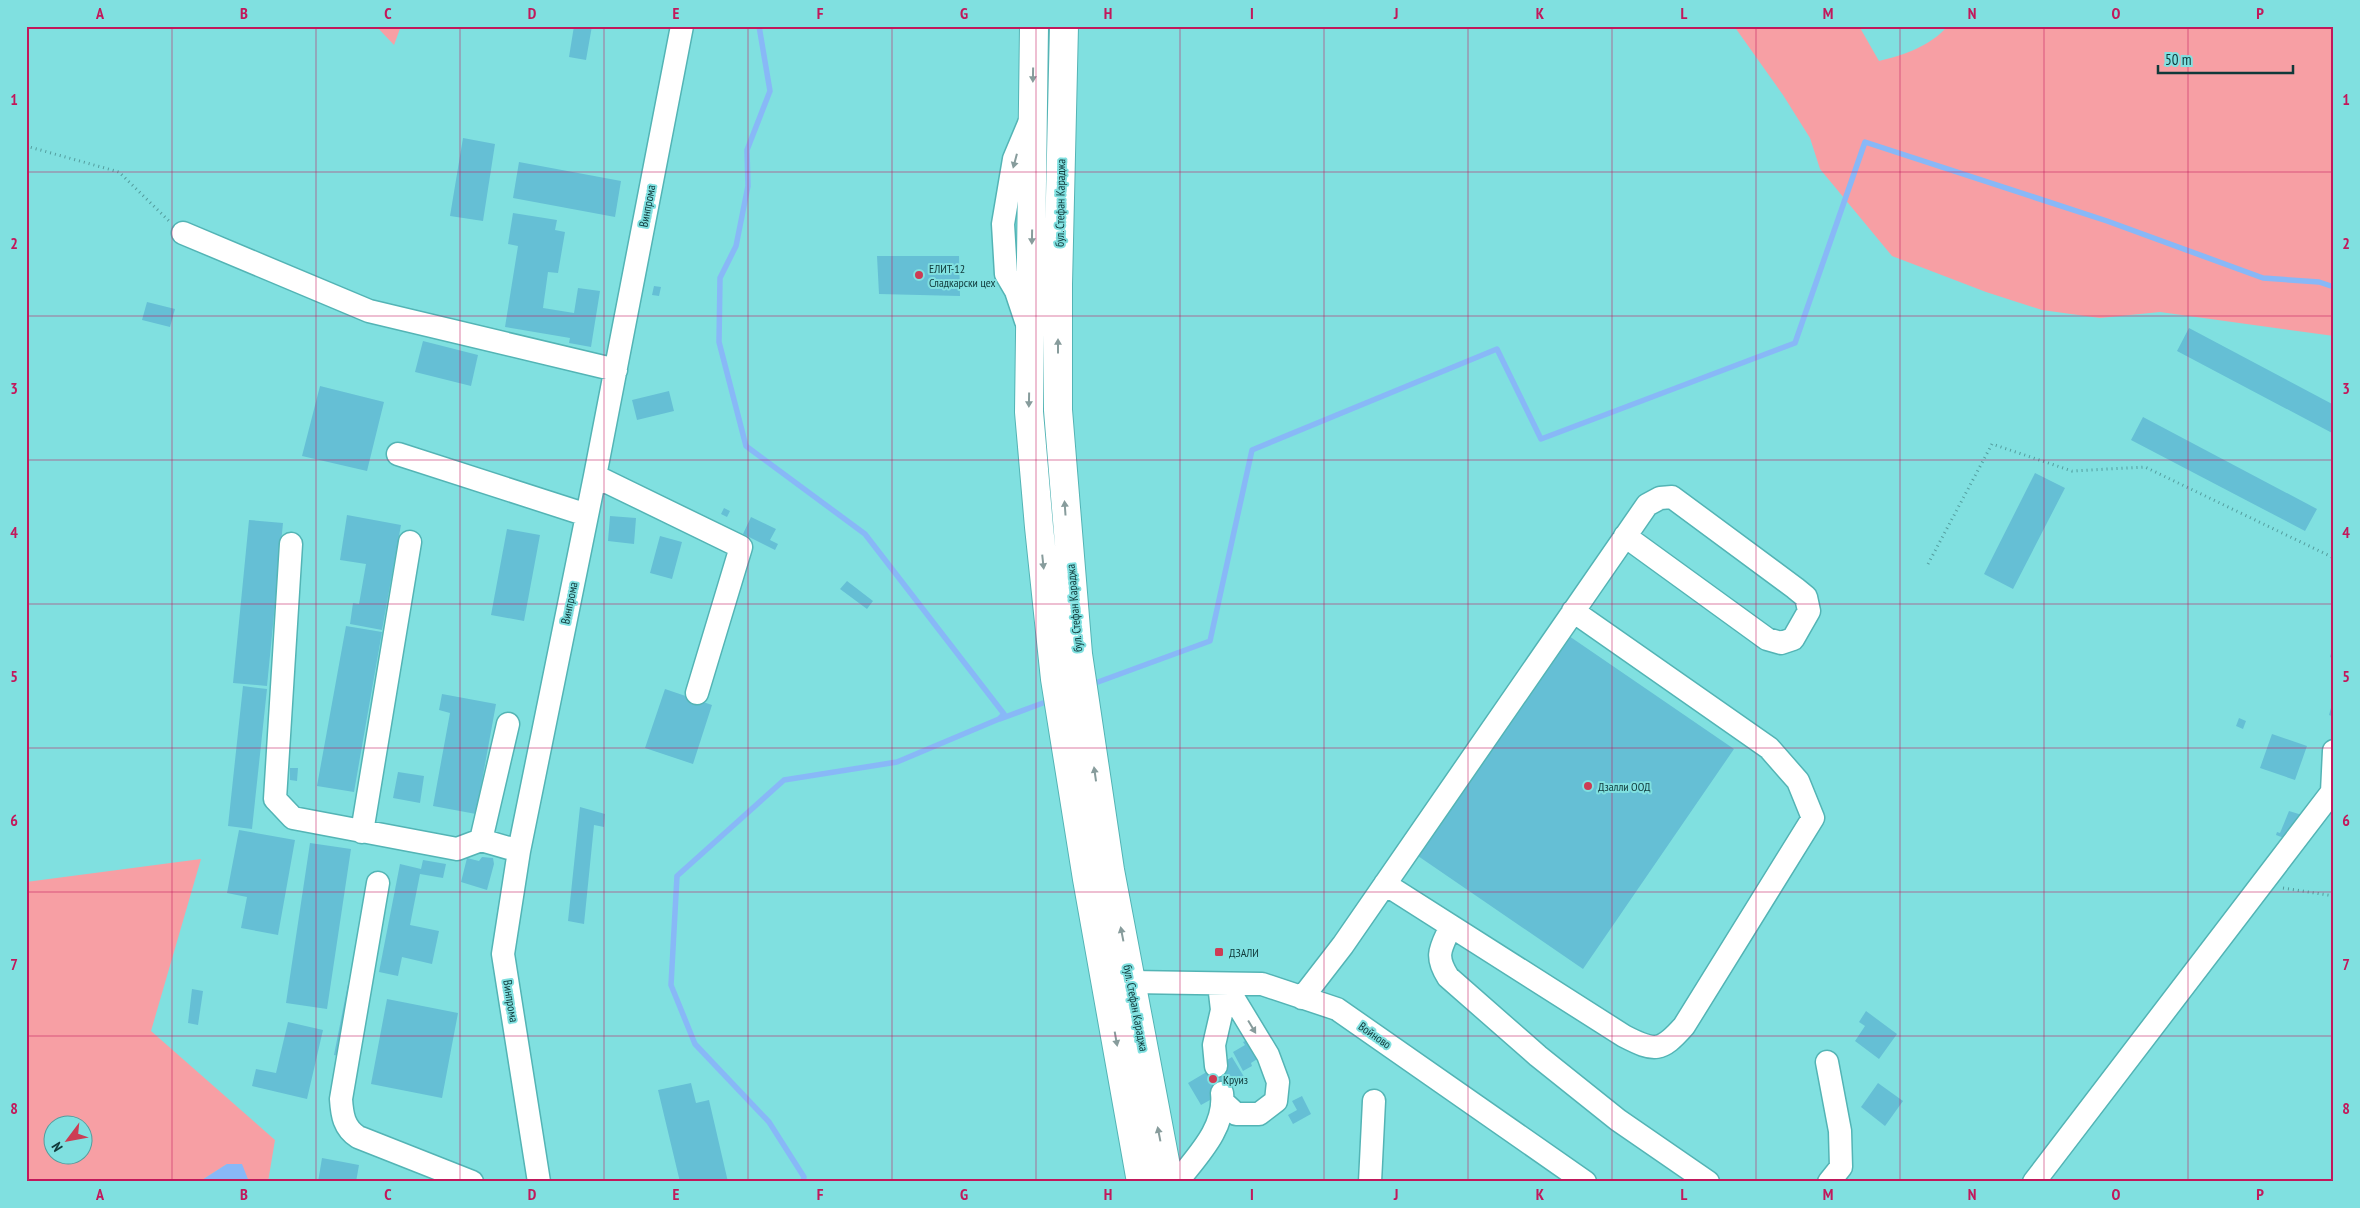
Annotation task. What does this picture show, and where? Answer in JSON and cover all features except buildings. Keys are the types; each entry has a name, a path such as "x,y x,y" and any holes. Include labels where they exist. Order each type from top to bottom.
{"main road":[{"name":"бул. Стефан Караджа","path":"1034,26 1029,412 1052,657 1119,986 1169,1182"},
{"name":"бул. Стефан Караджа","path":"1064,26 1058,284 1058,419 1078,654 1110,870 1119,986 1142,1182"}],"street":[{"name":"Винпрома","path":"537,1181 504,954 519,851 588,515 682,26"},
{"path":"1030,331 1016,291 1006,274 995,263 1014,159 1033,116"},
{"path":"182,233 369,311 616,370"},
{"path":"398,454 588,515"},
{"path":"595,476 740,547 697,693"},
{"path":"1302,998 1385,884 1625,536 1647,505 1660,498 1672,497 1806,597 1809,612 1793,639 1781,643 1767,639 1625,536"},
{"path":"362,832 410,542"},
{"path":"292,544 275,799 293,818 457,849 481,840 519,851"},
{"path":"1385,884 1624,1036 1647,1048 1668,1044 1684,1026 1813,818 1798,781 1769,748 1573,612"},
{"path":"481,840 508,724"},
{"path":"2034,1182 2333,792 2334,751"},
{"path":"378,883 341,1099 345,1124 358,1137 472,1182"},
{"path":"1451,926 1439,953 1440,965 1448,977 1538,1056 1618,1120 1708,1182"},
{"path":"1216,1066 1214,1046 1226,984"},
{"path":"1177,1182 1213,1134 1221,1119 1223,1098 1236,1114 1258,1114 1276,1101 1278,1082 1268,1055 1226,984"},
{"name":"Войново","path":"1119,986 1262,984 1337,1010 1576,1178"},
{"path":"1828,1062 1840,1130 1841,1167 1829,1182"},
{"path":"1370,1182 1374,1102"}],"path":[{"path":"26,146 119,172 182,233"},
{"path":"1928,564 1992,444 2072,471 2145,467 2334,558"},
{"path":"2263,885 2334,896"}],"shaded area":[{"path":"376,26 401,26 394,45"},
{"path":"1734,26 1859,26 1879,61 1916,49 1933,39 1948,26 2334,26 2334,336 2160,312 2100,318 2042,310 1986,292 1892,256 1820,169 1810,138 1783,95"},
{"path":"201,859 151,1031 275,1140 268,1182 249,1182 241,1164 227,1164 199,1182 26,1182 26,882"}],"water":[{"path":"227,1164 242,1164 249,1182 199,1182"}],"waterway":[{"path":"759,26 770,91 747,150 748,186 736,246 720,278 719,342 746,446 865,534 1004,714 999,719 897,762 784,780 677,876 671,985 695,1044 769,1122 804,1177 803,1182"},
{"path":"1098,682 1210,641 1252,450 1497,349 1541,439 1795,343 1865,142 2107,221 2263,278 2319,282 2334,287"},
{"path":"1000,719 1043,703"}],"place":[{"name":"ЕЛИТ-12 Сладкарски цех","path":"919,275"},
{"name":"Дзалли ООД","path":"1588,786"},
{"name":"ДЗАЛИ","path":"1219,952"},
{"name":"Круиз","path":"1213,1079"}]}
